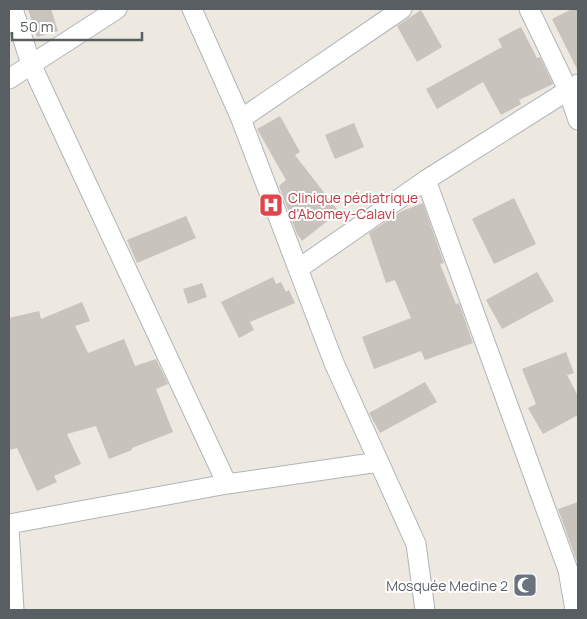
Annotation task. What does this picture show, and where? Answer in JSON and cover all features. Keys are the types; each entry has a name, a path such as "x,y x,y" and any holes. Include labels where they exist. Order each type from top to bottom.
{"street":[{"path":"13,9 31,64 227,484"},
{"path":"9,79 118,9"},
{"path":"192,9 241,119 334,363 416,544 425,610"},
{"path":"241,119 402,9"},
{"path":"529,9 573,87 578,120"},
{"path":"298,269 426,180 573,87"},
{"path":"426,180 573,569 575,610"},
{"path":"9,524 227,484 379,462"},
{"path":"9,528 14,610"}],"building":[{"path":"28,9 51,9 58,31 37,37"},
{"path":"572,9 578,9 578,71 552,19"},
{"path":"421,10 442,47 417,62 397,26"},
{"path":"521,27 537,58 540,57 553,84 519,100 521,104 501,115 483,82 437,109 426,89 502,47 498,39"},
{"path":"280,116 300,152 295,155 339,212 302,241 297,234 279,186 286,180 257,129"},
{"path":"354,123 364,147 335,159 325,135"},
{"path":"514,198 536,244 494,264 472,219"},
{"path":"423,203 444,263 440,264 456,304 459,303 473,343 425,360 421,351 374,369 362,337 411,318 395,280 386,283 369,233 402,211"},
{"path":"186,216 196,238 137,263 127,240"},
{"path":"537,272 554,301 502,329 486,300"},
{"path":"273,277 276,284 281,282 286,292 289,290 295,303 250,322 254,330 239,338 221,302"},
{"path":"202,283 207,297 188,304 183,289"},
{"path":"82,302 90,321 75,326 88,353 124,339 135,366 156,359 168,384 156,389 173,432 109,459 96,426 67,434 81,464 54,476 57,482 37,491 17,448 9,450 9,318 39,311 41,319"},
{"path":"566,352 574,373 567,375 578,396 578,415 543,434 528,408 536,404 522,369"},
{"path":"425,382 437,402 380,433 369,413"},
{"path":"578,502 578,561 577,562 558,509"}],"place":[{"name":"Clinique pédiatrique d’Abomey-Calavi","path":"271,205"},
{"name":"Mosquée Medine 2","path":"525,585"}]}
